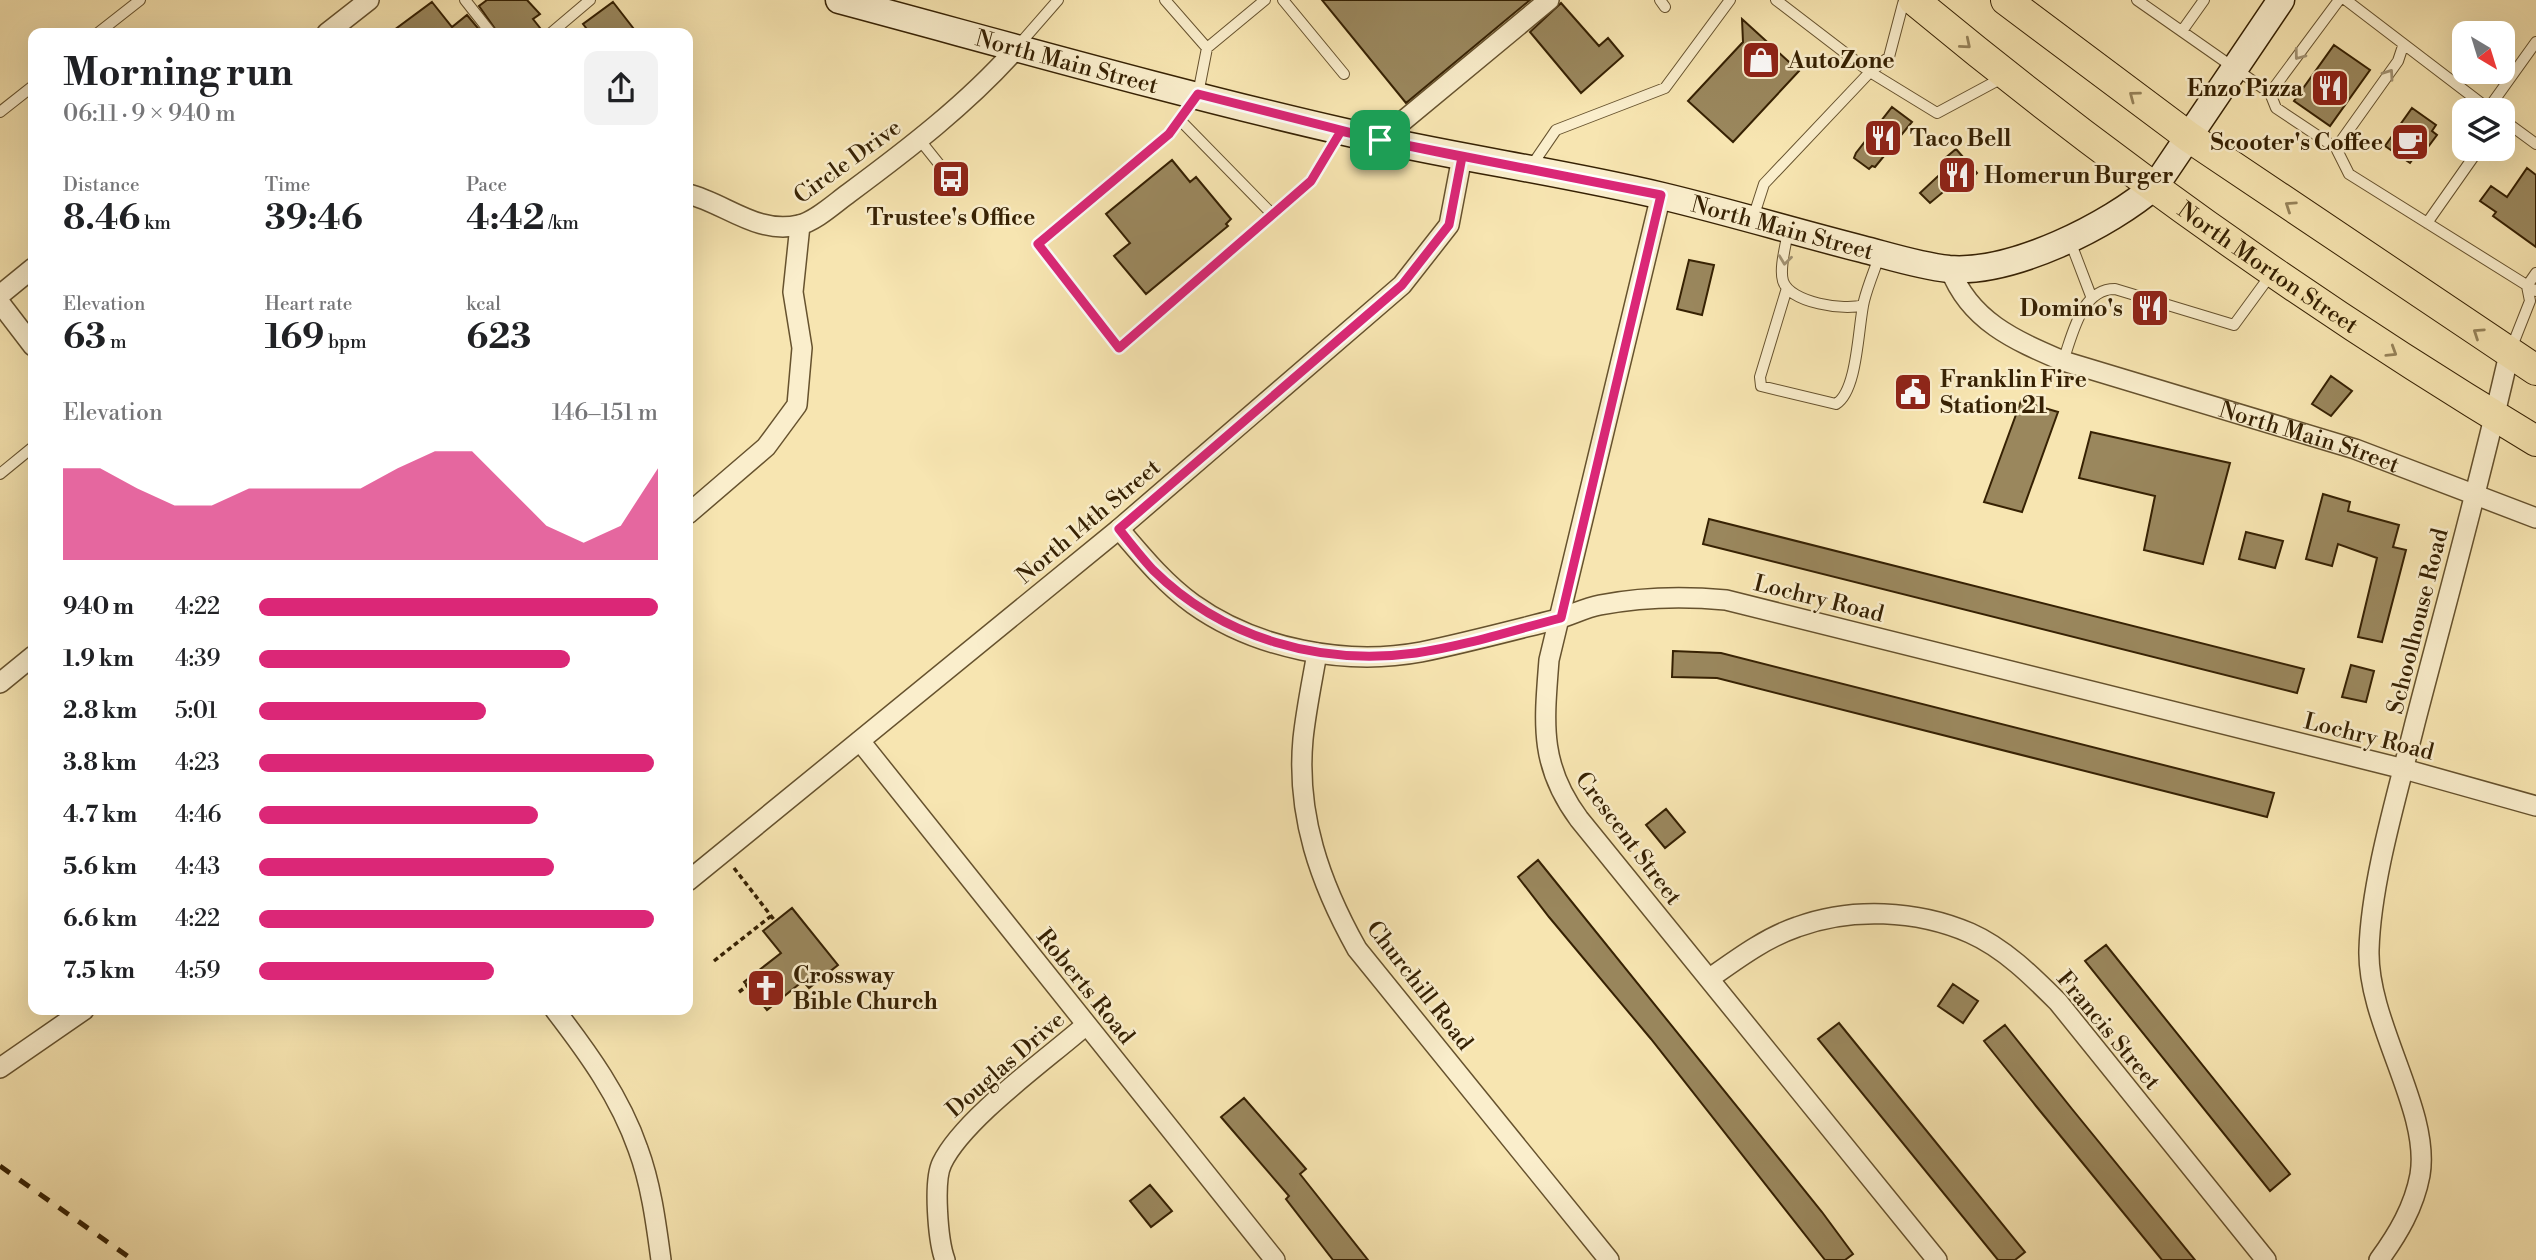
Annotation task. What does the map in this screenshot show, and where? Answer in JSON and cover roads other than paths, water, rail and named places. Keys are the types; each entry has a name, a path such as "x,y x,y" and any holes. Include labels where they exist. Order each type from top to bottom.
{"main road":[{"name":"North Morton Street","path":"1914,0 2006,76 2272,272 2536,440"},
{"path":"2019,4 2189,137 2536,370"}],"street":[{"path":"333,28 369,0"},
{"name":"North Main Street","path":"839,0 880,5 1014,50 1341,131 1661,195 1788,231 1950,269 2018,258 2070,239 2114,216 2155,186 2281,0"},
{"path":"1380,140 1549,0"},
{"name":"Circle Drive","path":"693,510 766,447 797,405 802,348 793,292 800,225 831,207 919,139 1014,50"},
{"name":"North 14th Street","path":"693,877 1119,529 1402,285 1449,225 1462,157"},
{"name":"Crescent Street","path":"1661,195 1549,660 1544,723 1548,758 1555,780 1579,819 1937,1260"},
{"path":"693,196 747,220 774,225 800,225"},
{"name":"North Main Street","path":"1950,269 1958,290 1973,310 2020,342 2063,360 2355,449 2536,518"},
{"path":"0,295 28,272"},
{"path":"0,303 28,339"},
{"name":"Schoolhouse Road","path":"2379,1260 2408,1216 2420,1174 2419,1143 2412,1112 2382,1026 2369,970 2370,918 2403,769 2509,354"},
{"name":"Lochry Road","path":"1119,529 1153,570 1194,604 1240,631 1317,653 1343,657 1419,652 1561,618 1597,605 1691,596 1726,600 2403,769 2536,806"},
{"name":"Churchill Road","path":"1317,653 1303,740 1306,824 1330,898 1357,949 1609,1260"},
{"path":"0,683 28,660"},
{"name":"Roberts Road","path":"860,741 1275,1260"},
{"name":"Francis Street","path":"1710,978 1747,951 1797,927 1840,917 1866,914 1898,915 1971,933 2029,973 2058,1002 2266,1260"},
{"path":"0,1068 77,1015"},
{"path":"559,1015 593,1060 617,1102 638,1149 661,1260"},
{"name":"Douglas Drive","path":"945,1260 937,1205 940,1167 958,1136 1086,1026"}],"lane":[{"path":"104,28 140,0"},
{"path":"465,0 487,28"},
{"path":"557,28 590,0"},
{"path":"1014,50 1058,0"},
{"path":"1165,0 1206,48"},
{"path":"1265,0 1206,48 1198,94 1169,134 1038,244 1119,348 1311,181 1341,131"},
{"path":"1283,0 1344,74"},
{"path":"1529,168 1556,130 1665,88 1730,0"},
{"path":"1776,0 1870,72 1937,113 2006,76"},
{"path":"1753,219 1764,184 1870,72 1889,57 1904,0"},
{"path":"2137,0 2270,93 2276,108 2336,148 2349,174 2532,294"},
{"path":"2182,31 2204,0"},
{"path":"2270,93 2339,0"},
{"path":"2346,0 2474,98"},
{"path":"2497,98 2536,43"},
{"path":"2336,148 2398,61 2403,46"},
{"path":"0,113 28,90"},
{"path":"1180,120 1273,215"},
{"path":"2515,129 2536,144"},
{"path":"919,139 951,179"},
{"path":"2427,223 2471,161"},
{"path":"1788,231 1782,280 1787,288 1818,303 1842,308 1863,304"},
{"path":"2070,239 2091,296"},
{"path":"1787,288 1760,377 1761,386 1781,393 1836,404 1843,400 1864,319 1863,304 1880,254"},
{"path":"2063,360 2091,296 2104,289 2115,289 2235,325 2272,272"},
{"path":"2509,354 2532,294 2536,273"},
{"path":"0,474 28,451"}],"railway":[{"path":"0,1166 133,1260"}],"place":[{"name":"AutoZone","path":"1761,60"},
{"name":"Enzo Pizza","path":"2330,88"},
{"name":"Taco Bell","path":"1883,138"},
{"name":"Scooter's Coffee","path":"2410,142"},
{"name":"Homerun Burger","path":"1957,175"},
{"name":"Trustee's Office","path":"951,179"},
{"name":"Domino's","path":"2150,308"},
{"name":"Franklin Fire Station 21","path":"1913,392"},
{"name":"Crossway Bible Church","path":"766,988"}]}
